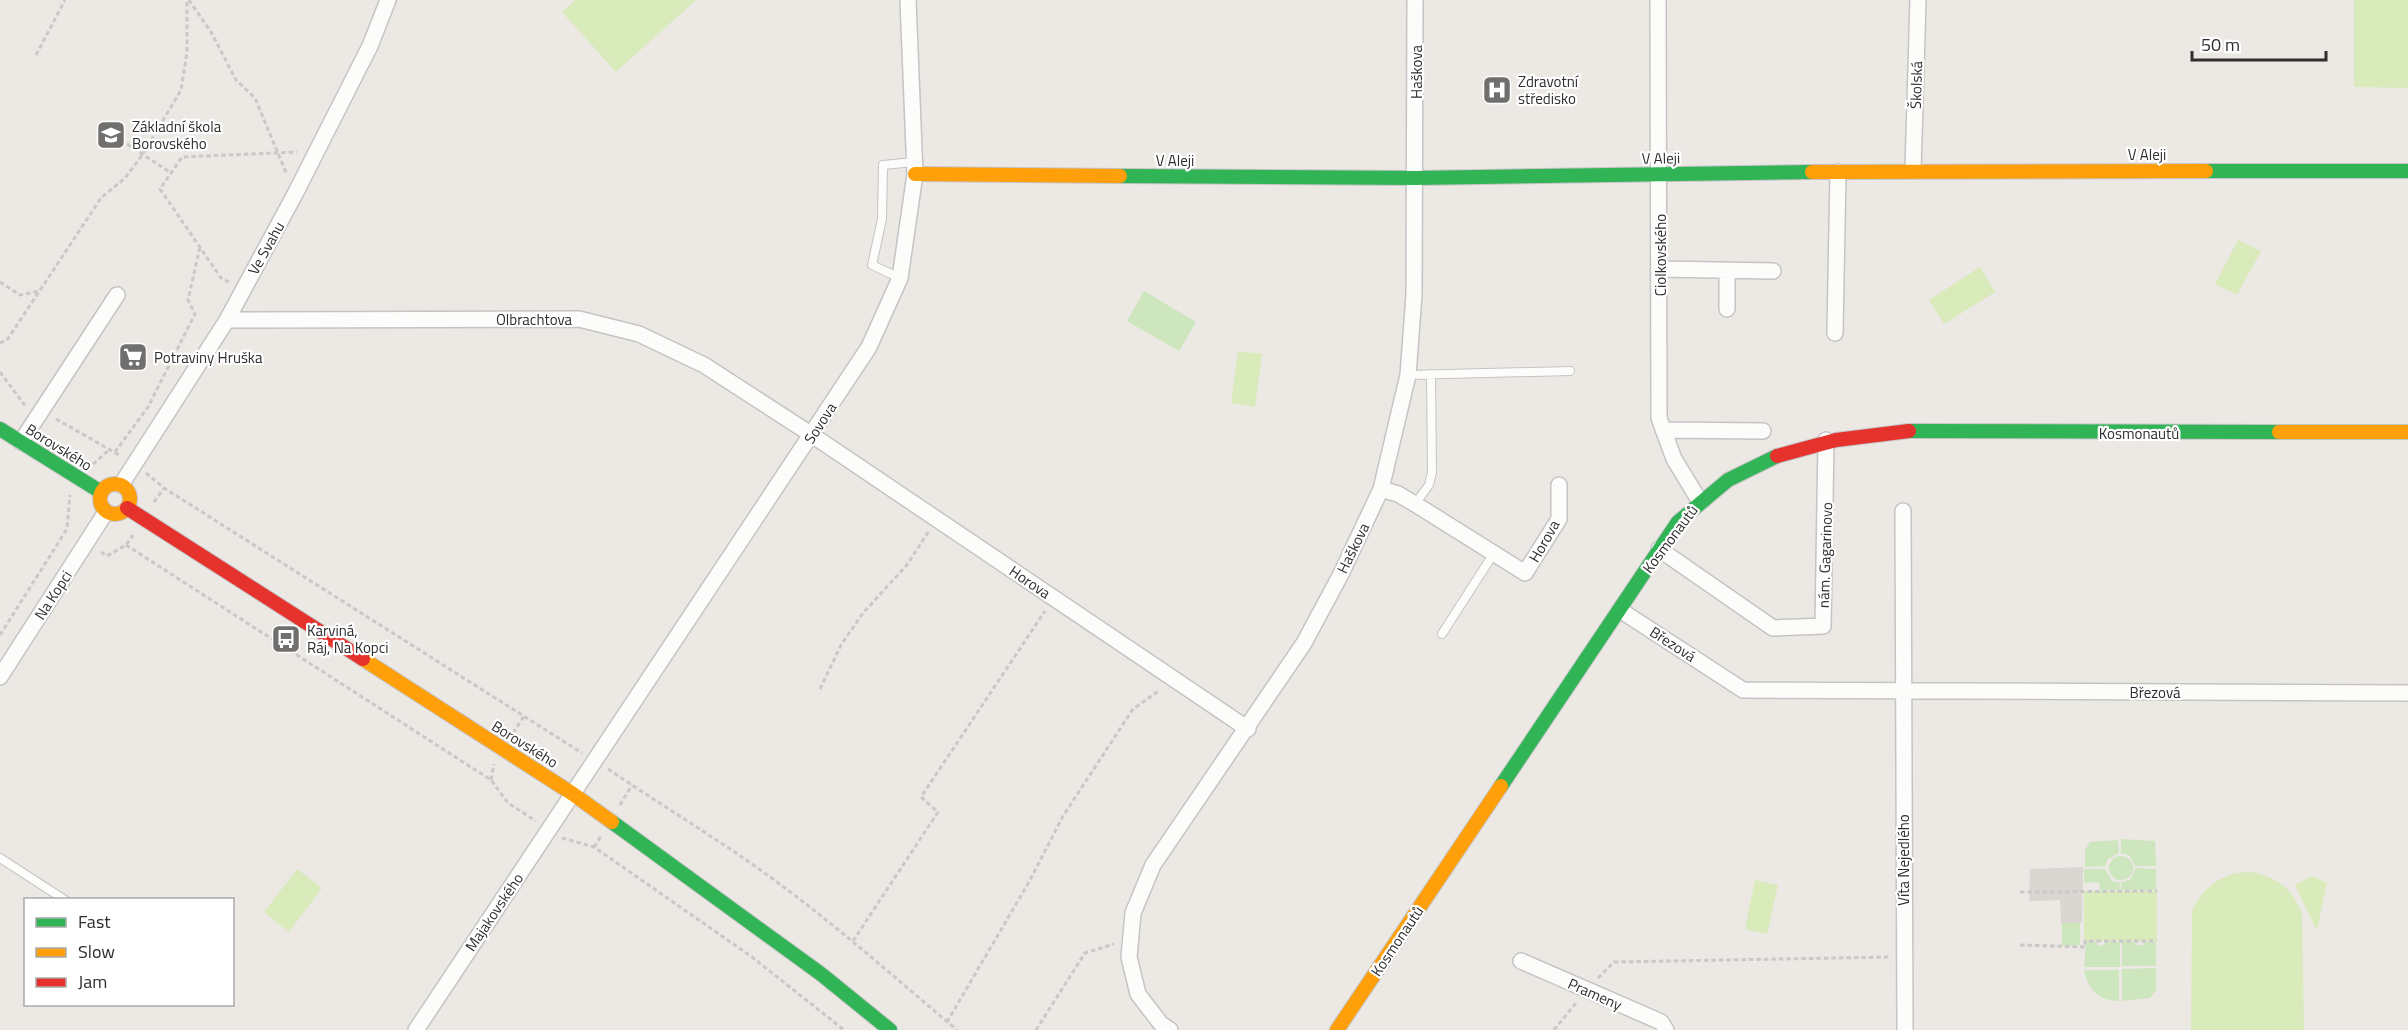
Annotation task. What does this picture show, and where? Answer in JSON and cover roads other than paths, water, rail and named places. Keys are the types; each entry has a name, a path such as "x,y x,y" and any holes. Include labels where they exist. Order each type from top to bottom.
{"street":[{"name":"Ve Svahu","path":"121,485 226,320 317,151 370,46 388,0"},
{"name":"Sovova","path":"573,794 869,347 900,278 914,168 908,0"},
{"name":"Haškova","path":"1170,1030 1161,1024 1138,994 1129,957 1133,912 1153,866 1248,729 1304,643 1341,574 1381,489 1408,375 1414,295 1415,0"},
{"name":"Ciolkovského","path":"1658,0 1659,418 1674,459 1700,500"},
{"name":"Školská","path":"1913,170 1918,0"},
{"name":"V Aleji","path":"914,168 1416,178 1913,170 2408,171"},
{"path":"1835,333 1838,172"},
{"path":"1660,269 1773,271"},
{"path":"1726,270 1727,309"},
{"path":"21,442 117,295"},
{"name":"Olbrachtova","path":"226,320 579,319 639,334 704,365 812,435"},
{"name":"Borovského","path":"0,429 101,492"},
{"path":"1663,430 1763,430"},
{"name":"Kosmonautů","path":"1337,1030 1678,522 1700,500 1740,470 1788,450 1826,440 1900,431 2408,432"},
{"name":"Horova","path":"812,435 1248,729"},
{"name":"nám. Gagarinovo","path":"1659,549 1773,628 1823,626 1826,440"},
{"path":"111,484 121,485 129,492 127,508 119,514 106,512 100,503 101,492 111,484"},
{"name":"Horova","path":"1381,489 1398,494 1525,573 1559,519 1559,485"},
{"name":"Borovského","path":"127,508 573,794 821,974 890,1030"},
{"path":"1902,690 1903,511"},
{"name":"Na Kopci","path":"0,677 106,512"},
{"name":"Březová","path":"1620,610 1743,690 2408,693"},
{"name":"Víta Nejedlého","path":"1902,690 1905,1030"},
{"name":"Majakovského","path":"416,1030 573,794"},
{"name":"Prameny","path":"1521,961 1661,1022 1666,1030"}],"lane":[{"path":"900,278 872,265 882,219 883,165 914,168"},
{"path":"1408,375 1570,371"},
{"path":"1415,504 1429,485 1432,472 1431,374"},
{"path":"1442,634 1494,553"},
{"path":"0,858 62,898"}],"place":[{"name":"Zdravotní středisko","path":"1497,90"},
{"name":"Základní škola Borovského","path":"111,135"},
{"name":"Potraviny Hruška","path":"133,357"},
{"name":"Karviná, Ráj, Na Kopci","path":"286,639"}]}
